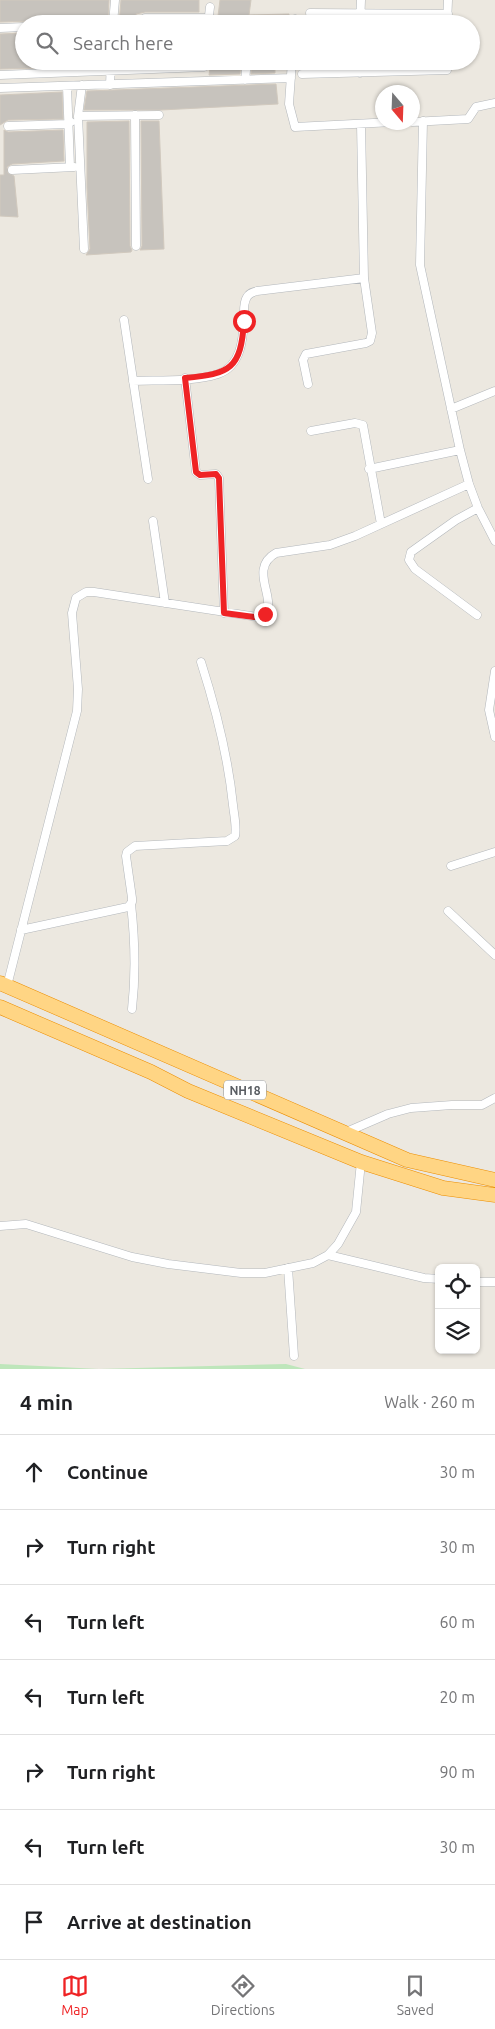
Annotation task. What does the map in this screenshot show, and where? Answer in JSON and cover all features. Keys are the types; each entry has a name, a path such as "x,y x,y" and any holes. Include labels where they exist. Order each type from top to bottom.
{"highway":[{"name":"NH18","path":"3,984 407,1160 495,1180"},
{"name":"NH18","path":"0,1008 151,1072 188,1091 361,1162 443,1188 495,1195"},
{"path":"188,1091 199,1070"}],"street":[{"path":"113,15 114,0"},
{"path":"360,14 361,0"},
{"path":"310,13 448,14 448,0"},
{"path":"209,15 210,7"},
{"path":"0,28 15,28"},
{"path":"0,75 110,70 110,85"},
{"path":"203,81 204,70"},
{"path":"245,80 246,70"},
{"path":"291,70 289,104 295,127 375,123"},
{"path":"302,74 446,70"},
{"path":"0,88 291,78"},
{"path":"66,86 70,167"},
{"path":"82,86 78,116 84,249"},
{"path":"420,121 468,119 476,107 495,103"},
{"path":"134,115 136,246"},
{"path":"8,126 68,124 78,116 159,115"},
{"path":"423,121 420,265 469,484 478,508 495,541"},
{"path":"308,384 303,360 306,354 366,343 371,338 372,333 364,278 361,124"},
{"path":"12,170 81,167"},
{"path":"133,381 218,374 234,364 243,336 246,297 250,293 364,278"},
{"path":"124,320 148,479"},
{"path":"185,378 196,472 200,475 216,474 219,478 224,613"},
{"path":"451,409 495,392"},
{"path":"311,431 360,424 365,430 369,469 381,524"},
{"path":"369,469 460,450"},
{"path":"3,984 21,930 77,711 78,689 72,613 73,604 80,594 94,592 254,617 265,614 268,604 263,572 266,560 276,553 330,545 469,484"},
{"path":"476,615 415,569 408,560 411,552 456,520 478,508"},
{"path":"153,521 165,603"},
{"path":"132,1009 135,987 135,949 132,898 126,864 127,852 135,846 227,841 236,836 231,784 223,740 216,709 201,662"},
{"path":"495,671 489,710 495,737"},
{"path":"452,866 495,852"},
{"path":"21,930 121,909 131,904"},
{"path":"448,911 495,954"},
{"path":"344,1133 388,1114 411,1108 482,1105 495,1098"},
{"path":"0,1226 26,1224 132,1257 168,1264 241,1273 265,1273 313,1263 328,1255 338,1244 356,1212 361,1162"},
{"path":"328,1255 424,1278 435,1279"},
{"path":"288,1268 294,1356"},
{"path":"480,1282 495,1282"}],"green space":[{"path":"0,1364 99,1369 0,1369"},
{"path":"286,1364 305,1369 99,1369"}],"building":[{"path":"0,0 109,0 108,15 15,15 15,22 0,22"},
{"path":"121,0 199,0 199,12 145,12 136,15 120,15"},
{"path":"220,0 251,0 249,15 218,15"},
{"path":"289,14 289,15 249,15"},
{"path":"15,33 15,69 0,69 0,34"},
{"path":"210,70 240,70 240,74 209,75"},
{"path":"252,70 275,70 275,73 251,74"},
{"path":"276,84 278,104 161,110 84,110 87,91"},
{"path":"62,92 63,119 8,120 0,125 0,95"},
{"path":"129,121 130,246 132,250 131,252 86,255 90,249 87,187 87,122"},
{"path":"141,121 159,121 164,249 140,250 142,246"},
{"path":"4,130 8,132 63,130 64,161 12,164 7,167 8,173 14,176 18,217 0,216 0,175 4,175"}],"route":[{"path":"244,321 243,336 234,364 218,374 185,378 196,472 200,475 216,474 219,478 224,613 254,617 265,614"}]}
